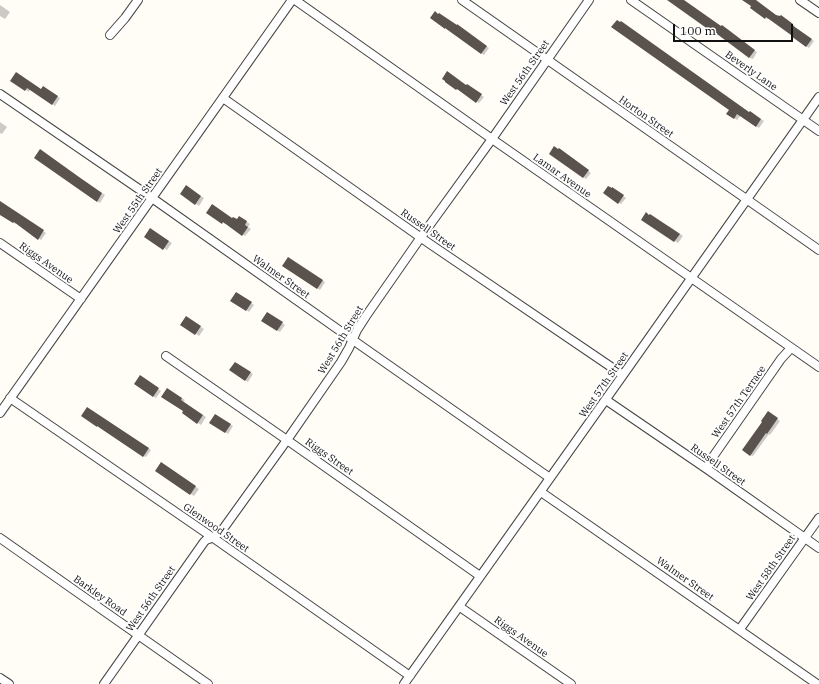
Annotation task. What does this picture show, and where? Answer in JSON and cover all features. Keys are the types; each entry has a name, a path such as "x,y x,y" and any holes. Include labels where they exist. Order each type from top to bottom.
{"street":[{"path":"110,35 138,0"},
{"name":"West 55th Street","path":"0,413 222,98 293,0"},
{"name":"Lamar Avenue","path":"293,0 819,368"},
{"name":"Horton Street","path":"462,0 819,250"},
{"name":"West 56th Street","path":"104,684 204,542 217,535 223,529 287,440 339,366 359,327 589,0"},
{"name":"Beverly Lane","path":"632,0 819,131"},
{"path":"800,0 819,13"},
{"name":"Walmer Street","path":"0,94 152,198 550,478"},
{"name":"West 57th Street","path":"404,684 460,607 480,576 541,492 819,97"},
{"name":"Russell Street","path":"222,98 421,238 623,376"},
{"name":"Riggs Avenue","path":"0,243 81,299"},
{"name":"West 57th Terrace","path":"707,469 710,461 781,359 791,348"},
{"name":"Riggs Street","path":"166,356 480,576"},
{"name":"Glenwood Street","path":"10,398 410,676"},
{"name":"Russell Street","path":"606,400 819,548"},
{"name":"Walmer Street","path":"541,492 817,684"},
{"name":"West 58th Street","path":"740,630 819,518"},
{"name":"Barkley Road","path":"0,538 208,684"},
{"name":"Riggs Avenue","path":"460,607 571,684"},
{"path":"0,678 9,684"}],"building":[{"path":"667,0 684,0 721,26 722,25 755,50 749,58 713,31 712,32"},
{"path":"742,0 756,0 776,15 781,15 812,39 806,47 766,17 765,19 750,8 751,6"},
{"path":"435,11 457,24 487,46 481,54 430,18"},
{"path":"617,20 620,22 621,21 761,119 756,127 737,114 734,119 726,114 729,110 611,27"},
{"path":"447,71 466,85 467,84 482,94 476,103 442,79"},
{"path":"16,72 41,89 43,86 58,96 52,105 27,88 25,91 10,81"},
{"path":"554,146 589,170 583,178 549,154"},
{"path":"40,149 102,193 97,202 34,158"},
{"path":"186,185 201,196 195,205 180,194"},
{"path":"608,186 624,195 618,204 603,193"},
{"path":"0,201 44,230 38,240 14,222 13,223 0,215"},
{"path":"212,204 232,218 237,219 239,216 247,221 245,225 248,227 242,236 223,222 222,224 206,213"},
{"path":"646,212 680,234 674,242 641,220"},
{"path":"150,228 169,241 163,250 144,237"},
{"path":"288,257 323,280 317,289 282,266"},
{"path":"236,292 252,302 246,311 230,301"},
{"path":"267,312 283,322 277,331 261,321"},
{"path":"186,316 201,326 195,335 180,325"},
{"path":"235,362 251,372 245,381 229,370"},
{"path":"140,375 159,388 153,397 134,384"},
{"path":"167,388 182,398 181,400 203,415 197,424 182,413 183,411 161,397"},
{"path":"87,407 149,448 143,457 81,416"},
{"path":"768,411 778,418 750,456 742,450"},
{"path":"215,414 231,424 225,433 209,423"},
{"path":"161,462 196,486 190,495 155,471"}]}
